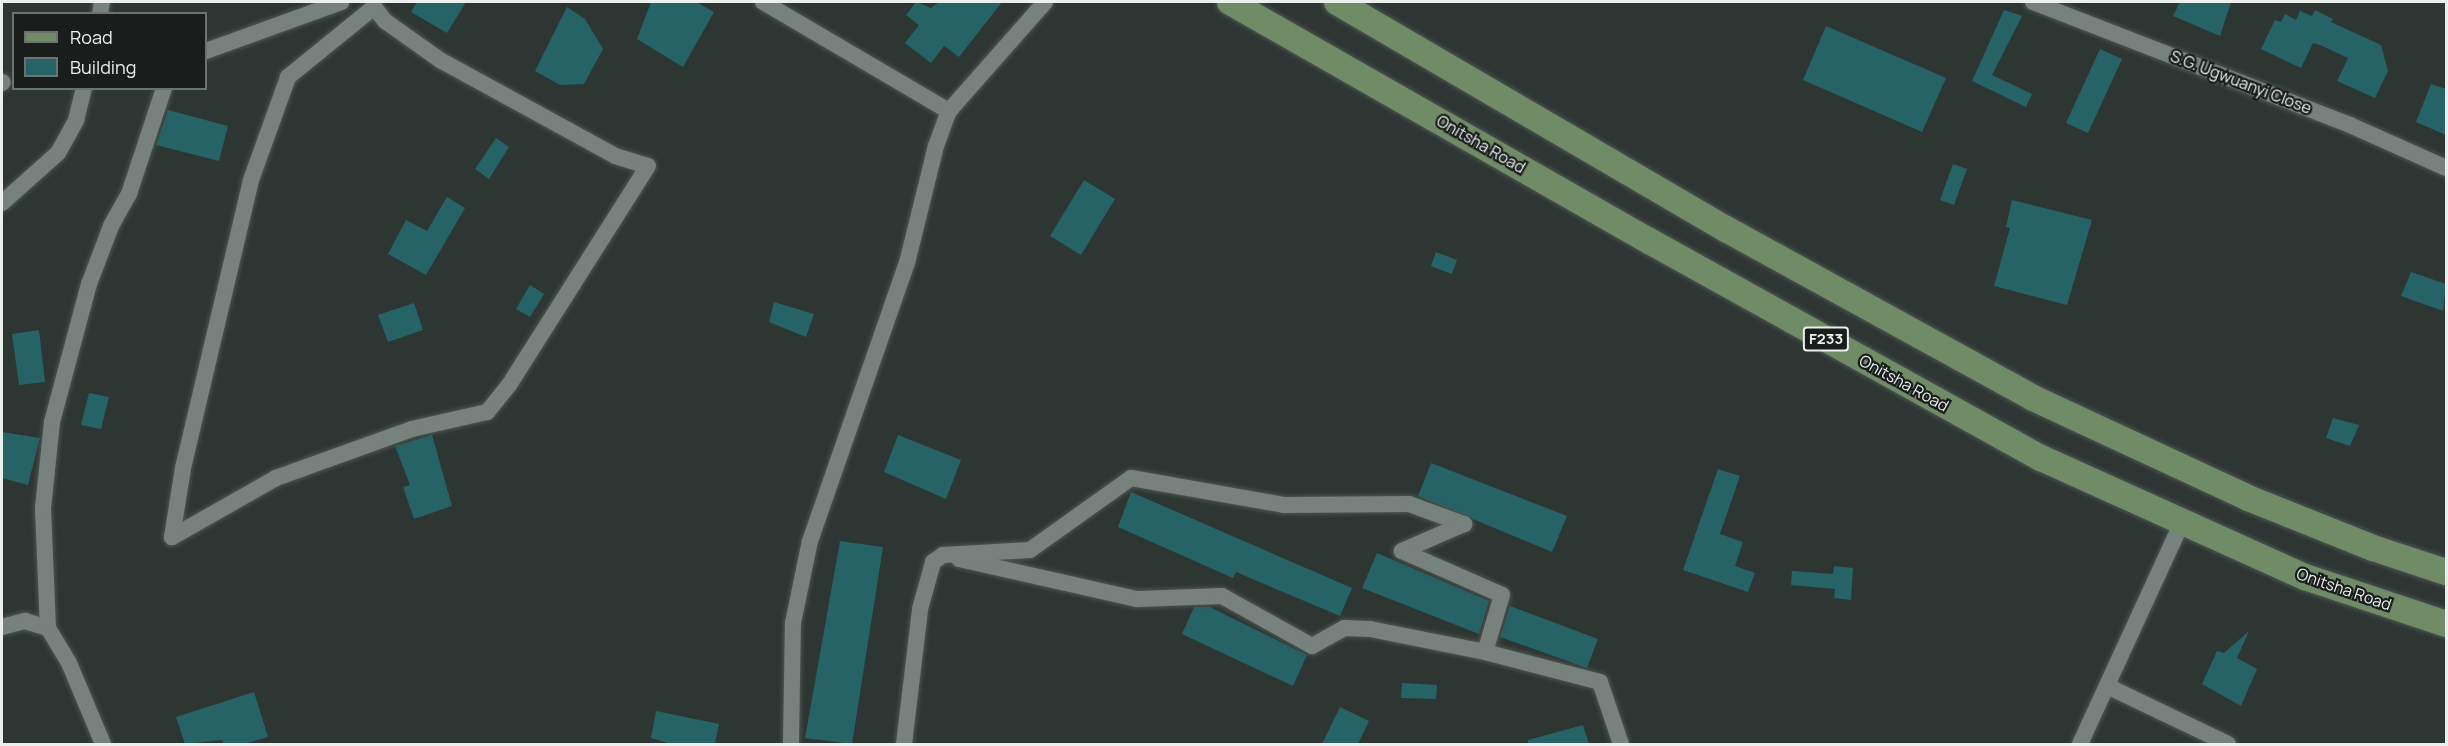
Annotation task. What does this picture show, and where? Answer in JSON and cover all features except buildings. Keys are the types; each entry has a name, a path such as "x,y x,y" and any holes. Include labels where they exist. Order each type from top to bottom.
{"main road":[{"name":"Onitsha Road","path":"1230,2 1869,365 2041,458 2181,524 2305,577 2446,624"},
{"path":"1337,2 1726,229 2034,398 2248,498 2373,548 2446,572"}],"street":[{"path":"207,51 341,2"},
{"path":"763,2 948,111"},
{"path":"791,744 793,623 810,541 907,263 936,146 948,111 1045,2"},
{"name":"S.G. Ugwuanyi Close","path":"2033,2 2350,125 2446,168"},
{"path":"372,3 385,21 440,60 615,156 648,166 509,385 487,412 412,429 276,478 172,537 183,468 251,180 288,77 372,3"},
{"path":"2,203 58,153 76,120 84,90"},
{"path":"103,744 69,663 48,628 43,508 52,422 88,284 111,226 129,194 163,90"},
{"path":"904,744 920,609 933,562 944,555 1030,550 1131,478 1284,505 1409,504 1464,524 1402,551 1502,595 1485,652"},
{"path":"2080,744 2181,524"},
{"path":"944,555 1137,599 1222,596 1312,646 1344,628 1371,629 1485,652 1600,682 1621,744"},
{"path":"2,627 25,621 48,628"},
{"path":"2107,686 2228,744"}]}
